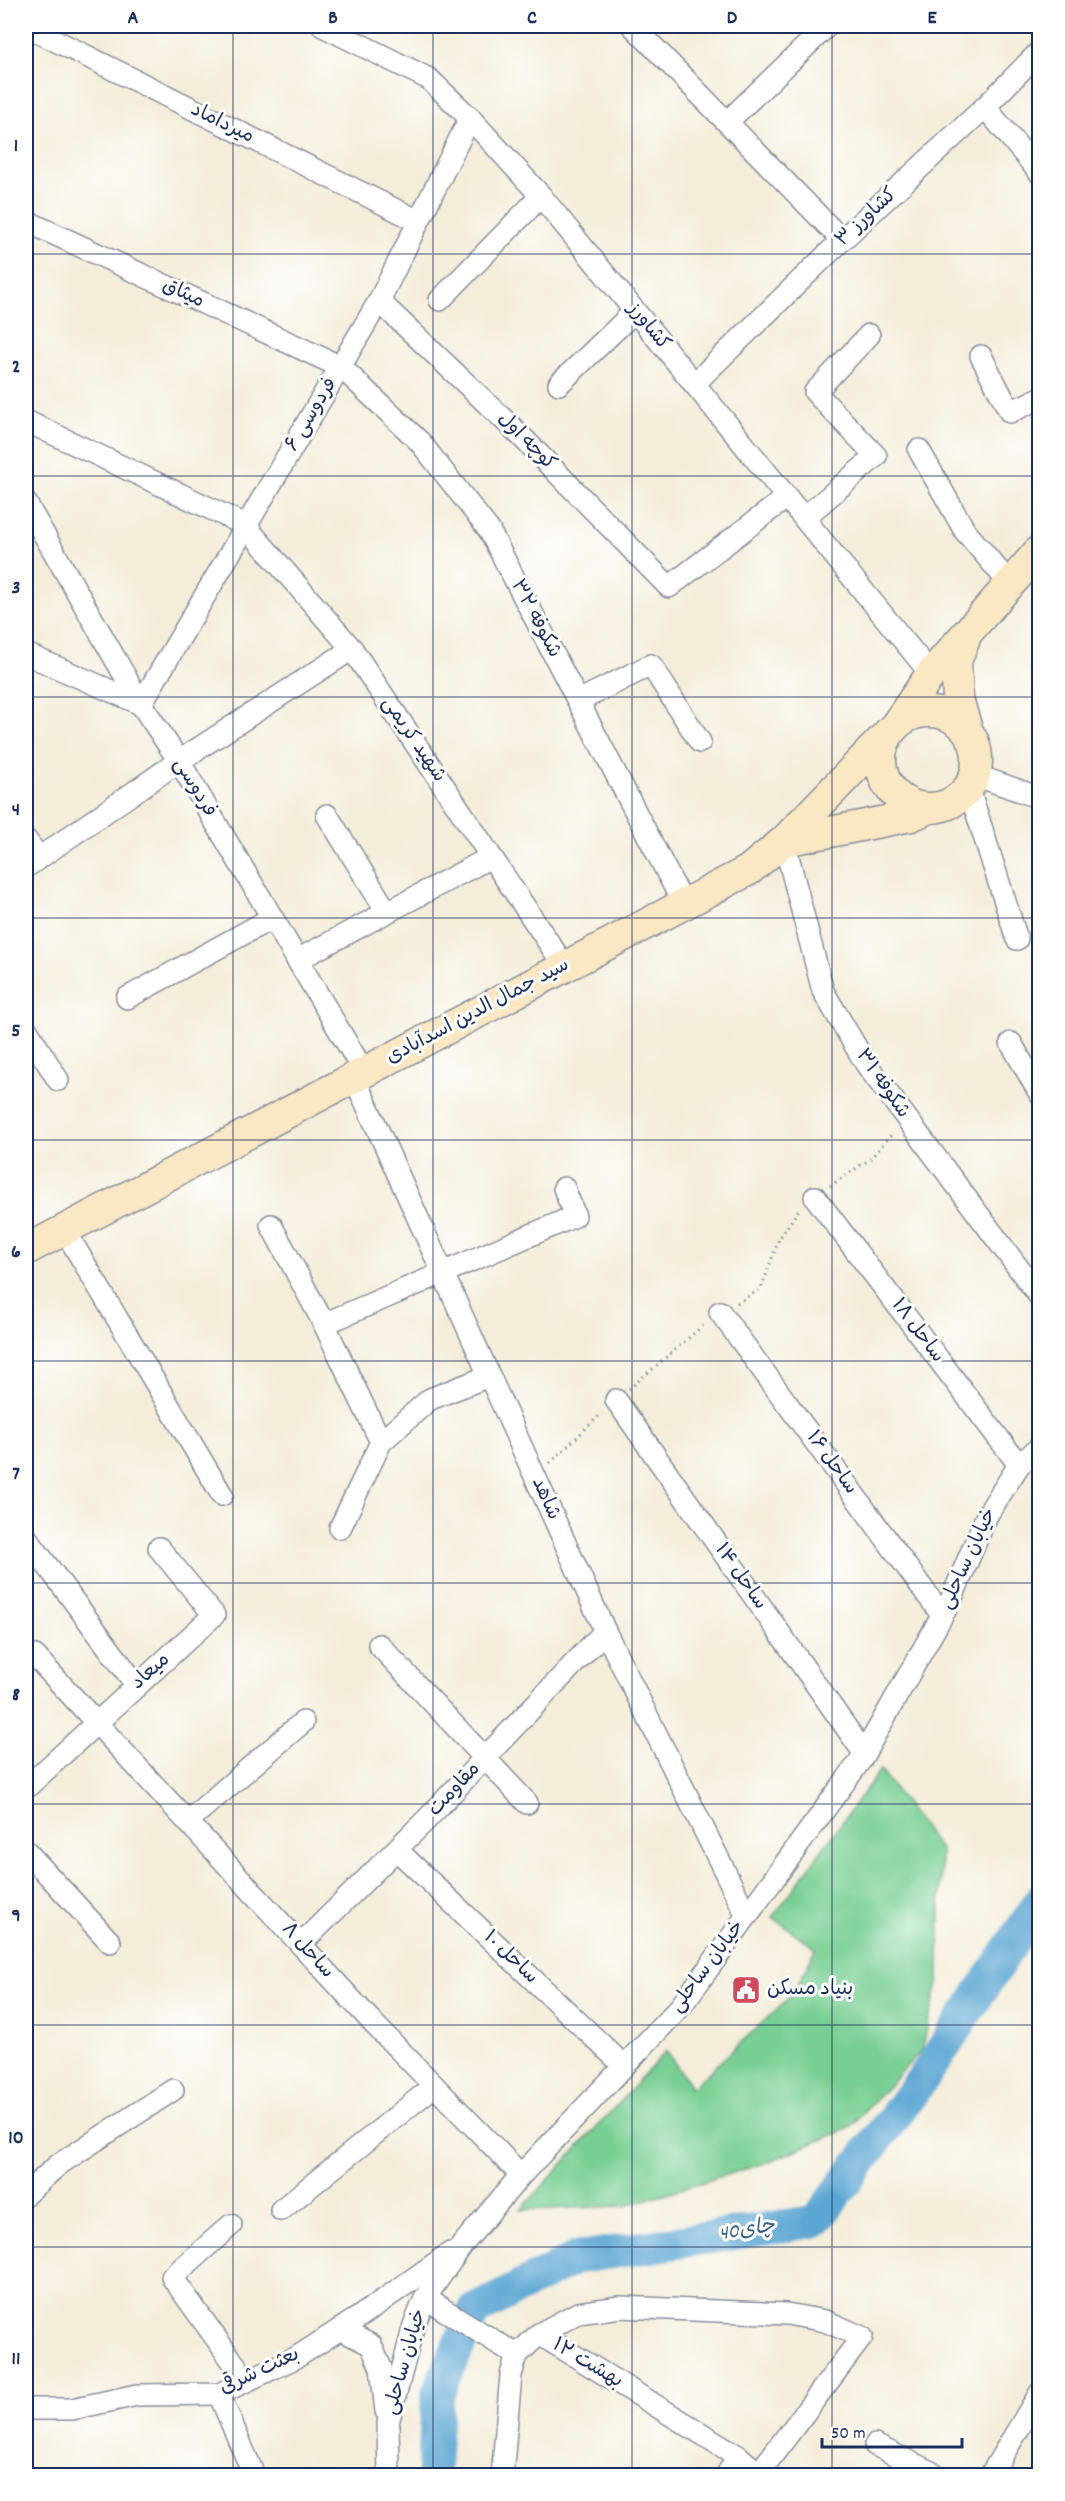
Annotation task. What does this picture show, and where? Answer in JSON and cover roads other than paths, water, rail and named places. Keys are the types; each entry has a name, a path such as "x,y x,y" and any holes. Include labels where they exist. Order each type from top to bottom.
{"main road":[{"path":"927,809 904,802 887,785 881,770 880,754 885,739 931,674 1040,550"},
{"path":"784,841 911,816 927,809 950,804 972,782 978,759 975,743 967,729 958,699 956,661 968,634"},
{"path":"895,726 908,716 931,712 954,719 967,729"},
{"name":"سید جمال الدین اسدآبادی","path":"26,1250 749,870 784,841 895,726"}],"street":[{"name":"میرداماد","path":"26,26 418,221"},
{"name":"کشاورز","path":"323,26 429,79 470,118 541,196 931,674"},
{"path":"633,26 842,240"},
{"path":"727,122 827,26"},
{"name":"کشاورز ۳","path":"694,384 842,240 985,107 1040,51"},
{"path":"985,107 1040,172"},
{"name":"فردوسی ۶","path":"141,704 379,301 470,118"},
{"path":"440,300 541,196"},
{"name":"میثاق","path":"26,221 341,367"},
{"name":"کوچه اول","path":"379,301 519,434 669,587 787,497"},
{"path":"559,384 635,311"},
{"path":"804,518 876,456 815,393 869,335"},
{"path":"981,356 1010,412 1040,398"},
{"name":"شکوفه ۳۲","path":"341,367 420,442 489,530 684,905"},
{"path":"26,421 245,525"},
{"path":"919,450 965,531 1010,584"},
{"name":"فردوسی","path":"26,503 141,704 179,761 297,960 359,1075"},
{"name":"شهید کریمی","path":"245,525 352,649 565,967"},
{"path":"26,840 32,862 179,761 352,649"},
{"path":"26,654 141,704"},
{"path":"578,701 651,665 700,742"},
{"path":"1017,939 972,782 1040,798"},
{"path":"327,815 387,912"},
{"name":"شکوفه ۳۱","path":"784,841 823,991 866,1064 1040,1297"},
{"path":"297,960 491,857"},
{"path":"128,998 272,918"},
{"path":"26,1032 27,1030 58,1080"},
{"path":"1011,1043 1040,1094"},
{"name":"شاهد","path":"359,1075 442,1272 605,1631 747,1916"},
{"path":"324,1324 575,1216 564,1188"},
{"name":"ساحل ۱۸","path":"815,1197 1019,1465"},
{"path":"271,1224 324,1324 381,1442"},
{"path":"64,1229 222,1495"},
{"name":"ساحل ۱۶","path":"720,1312 942,1615"},
{"path":"340,1528 381,1442 430,1399 489,1376"},
{"name":"ساحل ۱۴","path":"616,1400 864,1753"},
{"name":"خیابان ساحلی","path":"389,2475 388,2423 414,2325 424,2298 463,2244 521,2175 681,2006 747,1916 864,1753 942,1615 987,1515 1019,1465 1040,1447"},
{"path":"26,1537 137,1686"},
{"name":"میعاد","path":"26,1788 214,1616 159,1548"},
{"name":"مقاومت","path":"301,1944 397,1850 605,1631"},
{"path":"379,1644 527,1803"},
{"name":"ساحل ۸","path":"35,1656 374,2024 521,2175"},
{"path":"188,1821 303,1722"},
{"name":"ساحل ۱۰","path":"397,1850 624,2066"},
{"path":"26,1851 110,1942"},
{"path":"281,2210 434,2086"},
{"path":"26,2194 58,2165 173,2090"},
{"path":"231,2225 172,2277 246,2380"},
{"name":"بعثت شرقی","path":"27,2412 72,2409 137,2395 219,2394 297,2357 463,2244"},
{"path":"424,2298 517,2355 511,2375 502,2475"},
{"path":"539,2334 578,2313 620,2307 787,2314 825,2321 862,2337 761,2474"},
{"path":"340,2329 371,2345 381,2368 388,2423"},
{"name":"بهشت ۱۲","path":"517,2355 539,2334 738,2456 761,2474"},
{"path":"990,2475 1040,2393"},
{"path":"219,2394 253,2473 251,2475"},
{"path":"875,2445 939,2475"},
{"path":"726,2475 738,2456"}],"waterway":[{"name":"40چای","path":"433,2476 438,2393 474,2311 576,2258 816,2221 926,2074 1040,1901"}],"place":[{"name":"بنیاد مسکن","path":"746,1990"}]}
